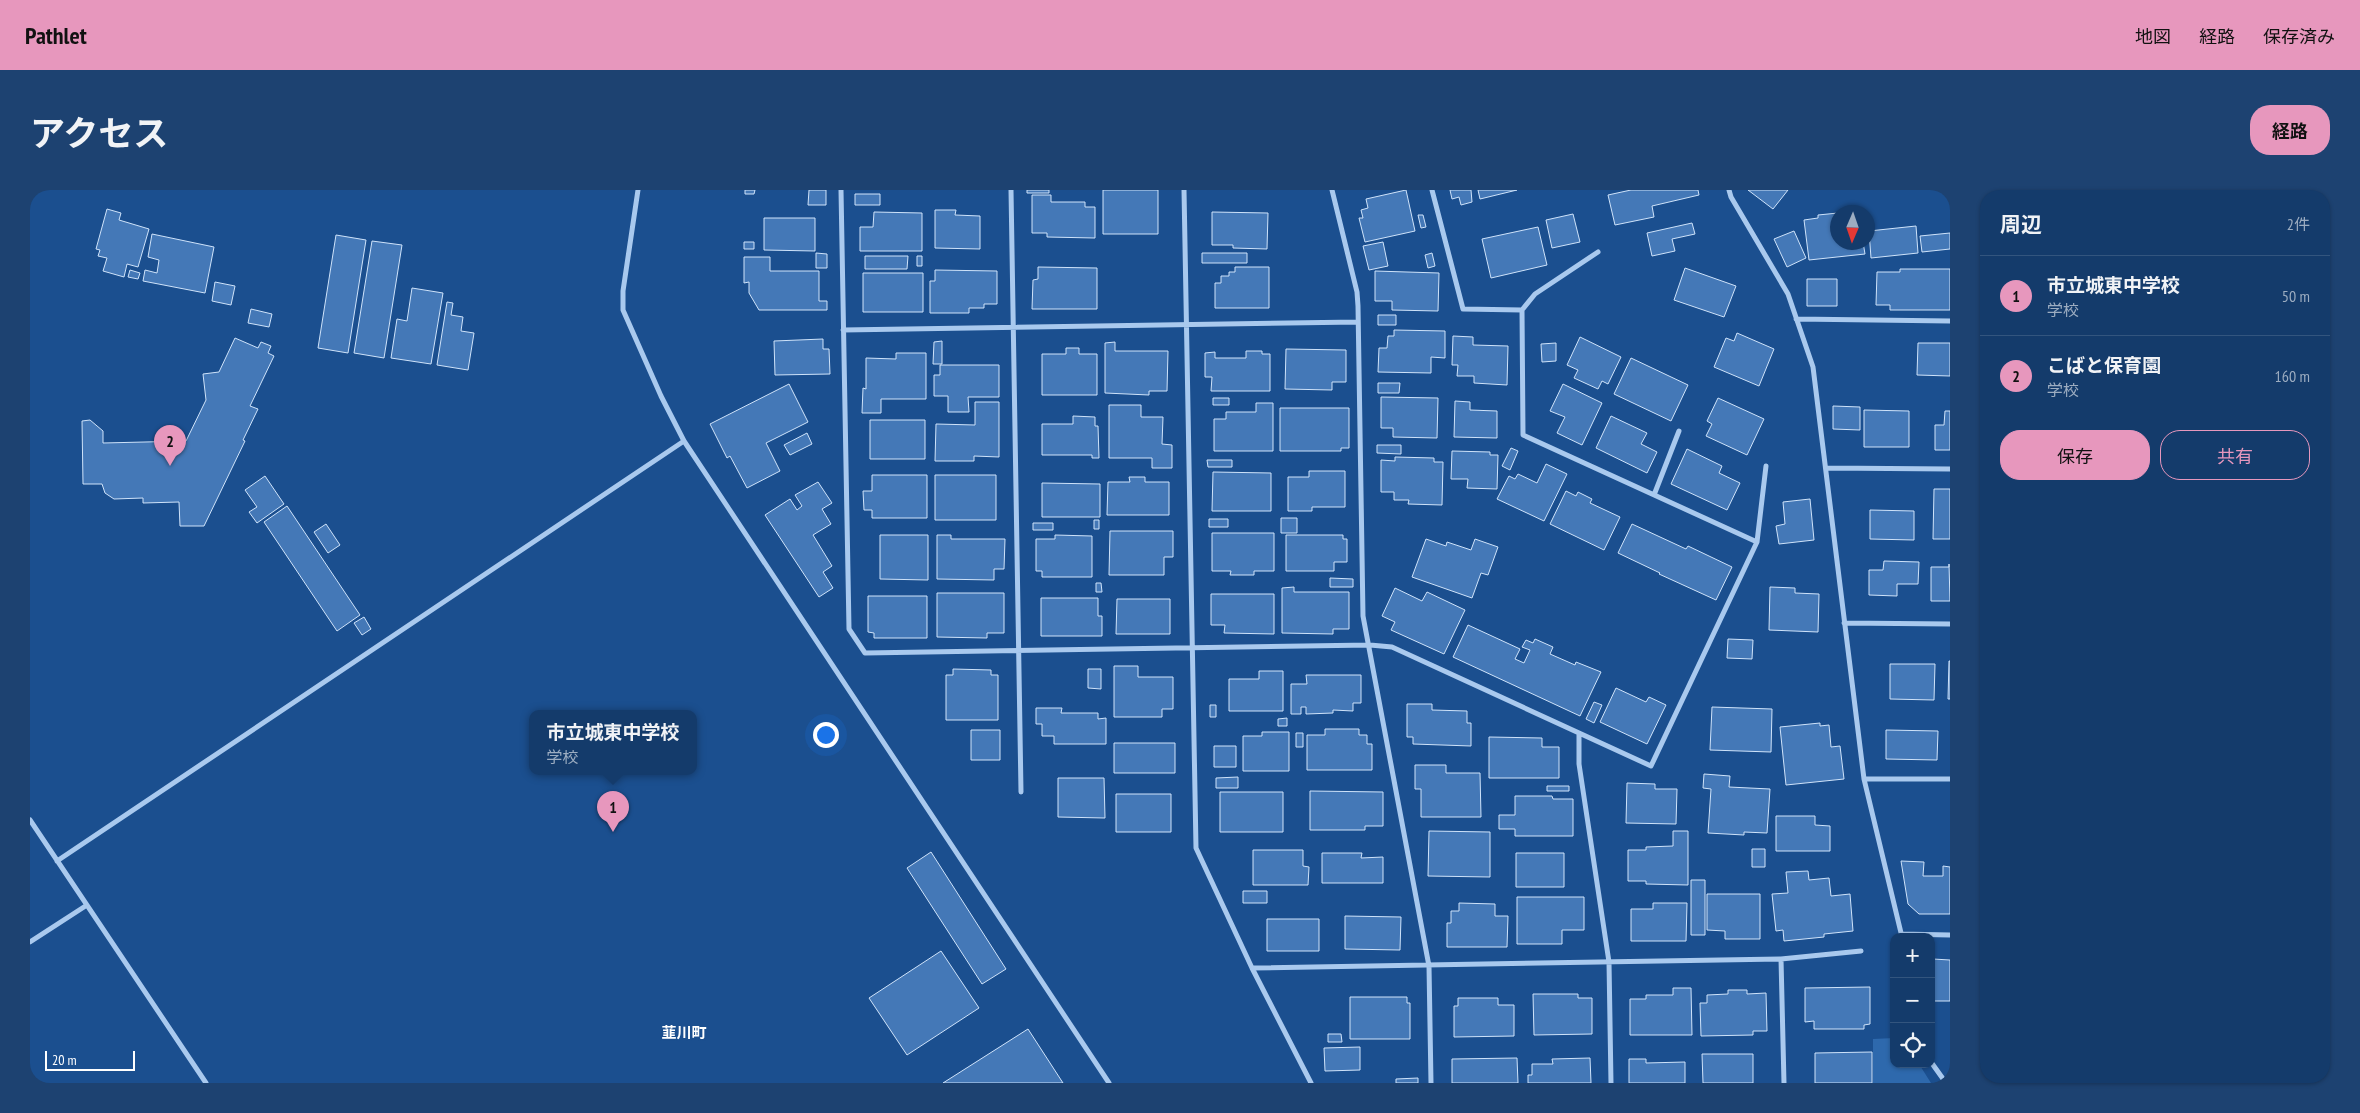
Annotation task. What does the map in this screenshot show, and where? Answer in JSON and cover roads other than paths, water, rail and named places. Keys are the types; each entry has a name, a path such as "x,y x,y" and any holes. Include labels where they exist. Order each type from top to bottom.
{"street":[{"path":"638,190 623,291 623,310 661,396 684,441 1109,1083"},
{"path":"841,190 849,629 865,653 1392,647 1651,766 1757,542 1766,466"},
{"path":"1011,190 1021,792"},
{"path":"1184,190 1196,848 1252,968 1311,1083"},
{"path":"1332,190 1357,292 1363,616 1429,966 1431,1083"},
{"path":"1432,190 1463,309 1522,310"},
{"path":"1729,190 1730,197 1788,294 1813,367 1864,779 1901,933"},
{"path":"1598,252 1535,294 1522,310 1523,436 1757,542"},
{"path":"1796,319 1950,322"},
{"path":"843,330 1358,322"},
{"path":"1654,495 1679,432"},
{"path":"57,861 684,441"},
{"path":"1827,468 1950,469"},
{"path":"1844,623 1950,624"},
{"path":"1579,734 1579,764 1609,962 1611,1083"},
{"path":"1864,779 1950,779"},
{"path":"30,820 206,1083"},
{"path":"30,942 86,905"},
{"path":"1935,935 1950,935"},
{"path":"1252,968 1781,959 1861,951"},
{"path":"1781,959 1784,1083"},
{"path":"1935,1068 1946,1083"}],"place":[{"name":"こばと保育園","path":"170,466"},
{"name":"市立城東中学校","path":"613,832"}],"district":[{"name":"韮川町","path":"684,1033"}]}
